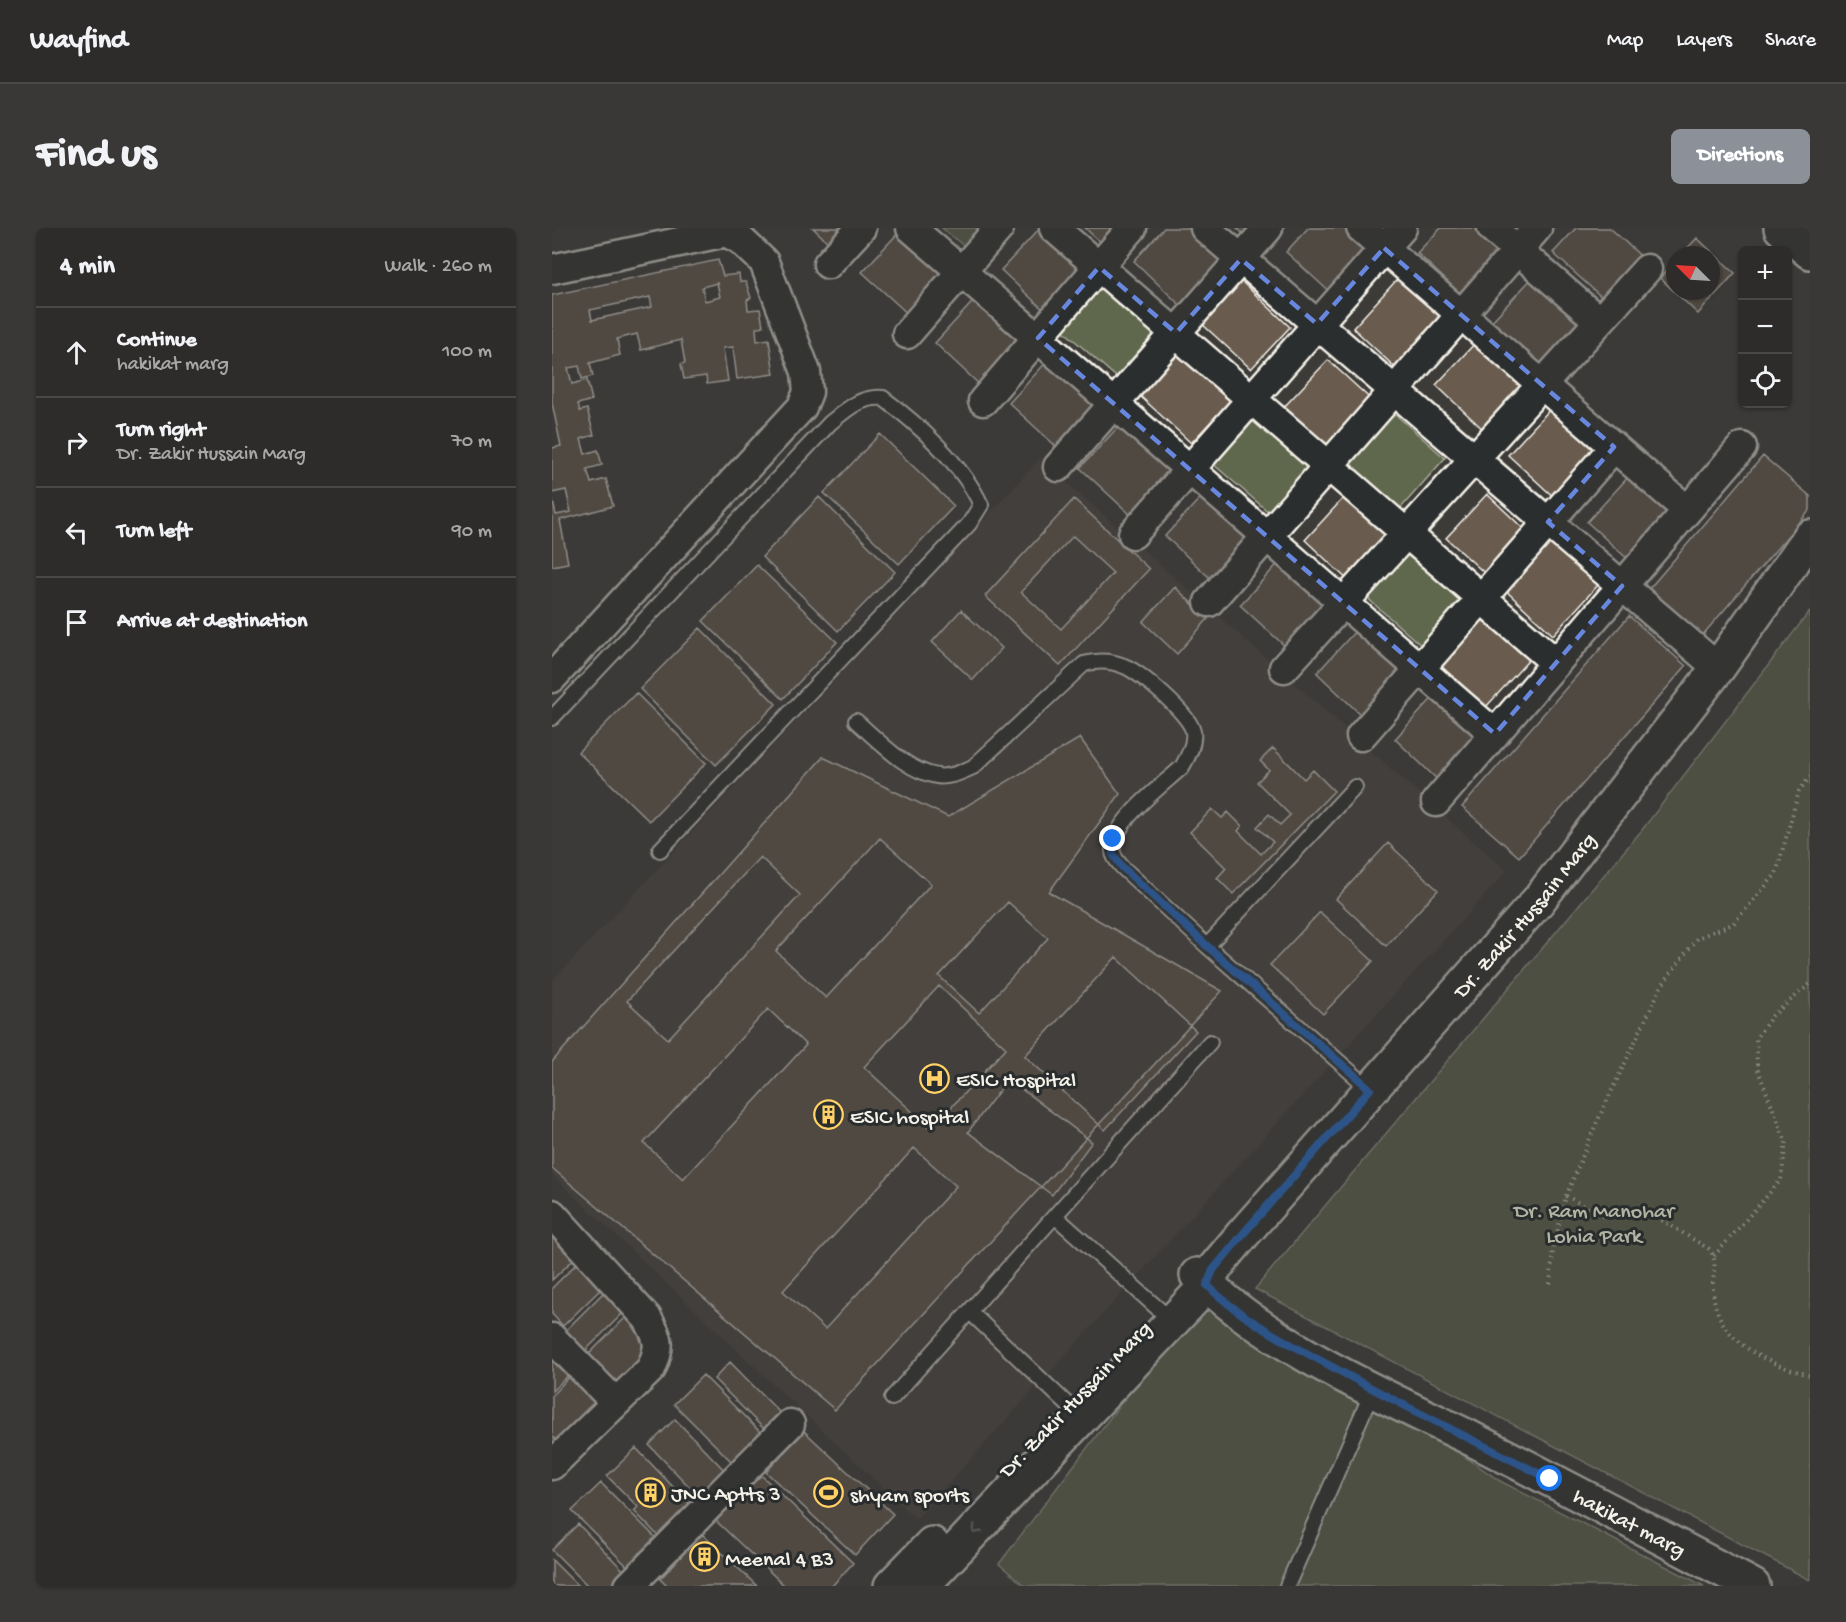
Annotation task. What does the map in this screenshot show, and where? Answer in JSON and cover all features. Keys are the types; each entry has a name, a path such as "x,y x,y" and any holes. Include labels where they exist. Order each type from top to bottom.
{"street":[{"path":"828,264 861,228"},
{"path":"911,228 1495,734"},
{"path":"907,334 999,228"},
{"path":"1054,228 1556,663"},
{"path":"983,401 1132,228"},
{"path":"1205,228 1718,668"},
{"path":"1058,467 1268,228"},
{"path":"1361,228 1393,238 1461,314 1687,510"},
{"path":"1492,228 1599,321"},
{"path":"1209,602 1537,228"},
{"path":"1781,228 1810,252"},
{"path":"552,269 726,232 741,240 764,262 806,372 808,392 802,407 552,678"},
{"path":"1133,534 1393,238"},
{"path":"1284,668 1647,269"},
{"path":"1360,736 1614,447"},
{"path":"1436,802 1742,447"},
{"name":"Dr. Zakir Hussain Marg","path":"891,1586 1068,1405 1166,1316 1210,1283 1370,1089 1538,901 1718,668 1810,537"},
{"path":"552,1214 647,1318 657,1334 659,1350 651,1369 552,1465"},
{"name":"hakikat marg","path":"1210,1283 1271,1334 1373,1390 1550,1479 1753,1586"},
{"name":"Dr. Zakir Hussain Marg","path":"922,1586 1166,1316"},
{"path":"552,1338 615,1402"},
{"path":"629,1586 790,1424"}],"lane":[{"path":"552,718 830,423 855,403 870,397 883,398 954,464 972,486 981,505 969,524 660,850"},
{"path":"856,722 916,770 938,777 957,774 973,767 1084,664 1096,660 1127,667 1180,709 1189,720 1194,733 1189,755 1182,767 1120,825 1113,839 1113,854 1122,867 1207,946 1370,1089"},
{"path":"1207,946 1355,787"},
{"path":"892,1398 1210,1042"},
{"path":"1056,1217 1166,1316"},
{"path":"970,1312 1068,1405"},
{"path":"1287,1586 1373,1390"}],"path":[{"path":"1550,1284 1553,1249 1566,1196 1596,1124 1662,985 1697,938 1733,924 1776,874 1798,791 1810,777"},
{"path":"1714,1256 1781,1180 1786,1142 1757,1068 1756,1038 1772,1016 1810,984"},
{"path":"1566,1196 1603,1216 1646,1215 1664,1220 1709,1249 1714,1256 1714,1302 1728,1331 1752,1353 1765,1360 1810,1375"}],"highlighted area":[{"path":"1384,248 1614,447 1548,522 1622,586 1495,734 1038,338 1099,267 1176,333 1241,259 1317,324"}],"shaded area":[{"name":"ESIC Hospital","path":"1040,459 1507,871 916,1519 552,1175 552,982"}],"green space":[{"path":"942,228 981,228 965,247"},
{"path":"1103,274 1162,325 1116,377 1058,326"},
{"path":"1387,407 1445,458 1400,509 1342,459"},
{"path":"1258,412 1316,463 1271,514 1213,464"},
{"path":"1411,545 1469,596 1424,648 1366,597"},
{"name":"Dr. Ram Manohar Lohia Park","path":"1810,611 1810,1580 1255,1289 1642,830"},
{"path":"1225,1289 1500,1481 1704,1586 1025,1586 999,1564 1176,1331"}],"building":[{"path":"813,228 847,228 831,245"},
{"path":"1040,228 1044,228 1091,271 1050,316 1001,270"},
{"path":"1085,228 1130,228 1110,251"},
{"path":"1164,228 1199,228 1231,258 1184,309 1134,261"},
{"path":"1237,228 1261,228 1250,240"},
{"path":"1308,228 1351,228 1376,251 1334,296 1286,252"},
{"path":"1441,228 1483,228 1509,252 1466,299 1417,253"},
{"path":"1576,228 1610,228 1646,261 1608,303 1553,253"},
{"path":"899,232 946,276 910,316 862,272"},
{"path":"1697,238 1706,246 1689,246"},
{"path":"1720,259 1735,273 1720,290"},
{"path":"718,260 723,276 739,274 740,282 746,282 751,298 747,300 748,310 760,309 763,326 756,328 757,341 769,339 774,374 737,379 733,347 723,348 728,381 707,384 706,376 684,379 681,364 685,363 681,340 641,350 637,334 617,339 620,355 590,363 593,376 582,379 579,366 568,368 572,384 587,380 592,400 578,404 580,411 587,409 594,435 581,439 585,454 598,450 602,465 587,469 591,483 606,479 613,506 560,520 568,563 552,566 552,497 556,515 571,512 566,490 552,493 552,448 561,446 552,403 552,295","holes":["717,283 720,297 705,301 702,287","650,297 652,307 592,320 590,310"]},
{"path":"1666,272 1666,284 1660,278"},
{"path":"1402,274 1452,320 1402,374 1353,328"},
{"path":"1535,275 1589,325 1546,372 1491,322"},
{"path":"1241,281 1290,327 1251,369 1202,324"},
{"path":"978,296 1025,340 982,387 935,343"},
{"path":"1683,300 1711,300 1698,314"},
{"path":"1477,341 1531,391 1490,436 1436,385"},
{"path":"1183,349 1234,397 1191,443 1140,396"},
{"path":"1050,358 1101,405 1060,450 1009,403"},
{"path":"1328,360 1376,404 1331,452 1284,407"},
{"path":"1554,405 1605,452 1559,502 1508,455"},
{"path":"1120,425 1173,475 1133,517 1080,468"},
{"path":"880,434 954,506 899,564 824,493"},
{"path":"1763,456 1810,496 1810,510 1701,637 1648,590"},
{"path":"1631,474 1676,516 1632,563 1587,522"},
{"path":"1347,494 1395,539 1353,585 1305,540"},
{"path":"1487,494 1530,535 1490,578 1446,538"},
{"path":"1203,495 1249,538 1211,579 1165,536"},
{"path":"819,497 895,572 838,631 762,557"},
{"path":"1074,499 1149,569 1060,666 985,596","holes":["1073,536 1113,573 1061,629 1021,592"]},
{"path":"1550,542 1598,585 1553,635 1505,590"},
{"path":"1282,559 1329,603 1287,648 1240,605"},
{"path":"757,565 837,642 783,699 703,621"},
{"path":"1175,587 1208,619 1177,654 1143,622"},
{"path":"1488,608 1536,652 1485,708 1438,663"},
{"path":"961,610 1002,648 973,680 932,642"},
{"path":"1629,616 1686,666 1519,857 1462,807"},
{"path":"700,628 776,704 716,765 640,689"},
{"path":"1358,628 1404,671 1362,716 1317,673"},
{"path":"636,693 706,763 649,821 578,752"},
{"path":"1437,693 1484,737 1441,783 1395,739"},
{"name":"ESIC hospital","path":"1080,738 1120,794 1049,892 1222,991 835,1410 552,1168 552,1062 823,757 948,817"},
{"path":"1273,748 1304,779 1313,770 1334,791 1233,894 1217,878 1226,868 1190,832 1212,809 1222,818 1228,812 1242,826 1238,831 1261,854 1273,842 1257,827 1269,814 1280,825 1290,815 1257,782 1269,770 1260,761"},
{"path":"880,838 931,884 826,998 776,951"},
{"path":"1388,843 1438,890 1386,946 1336,899"},
{"path":"760,857 800,895 668,1039 627,1001"},
{"path":"1008,902 1048,938 979,1013 939,976"},
{"path":"1320,912 1373,961 1323,1014 1270,965"},
{"path":"1116,957 1196,1031 1105,1130 1025,1056"},
{"path":"939,986 1006,1048 931,1129 864,1067"},
{"path":"768,1009 806,1045 683,1179 644,1143"},
{"path":"1008,1079 1092,1142 1052,1195 968,1132"},
{"path":"914,1148 956,1186 825,1329 783,1291"},
{"path":"557,1233 578,1255 552,1280 552,1238"},
{"path":"581,1259 606,1284 563,1326 552,1314 552,1288"},
{"path":"607,1289 627,1309 585,1351 565,1331"},
{"path":"627,1316 657,1347 615,1389 585,1358"},
{"path":"552,1348 574,1370 552,1391"},
{"path":"730,1362 785,1418 769,1434 714,1379"},
{"path":"575,1371 606,1403 563,1447 552,1436 552,1395"},
{"path":"703,1375 767,1439 738,1468 674,1404"},
{"path":"675,1419 731,1477 705,1503 649,1445"},
{"name":"shyam sports","path":"804,1431 893,1514 855,1555 766,1472"},
{"name":"JNC Aptts 3","path":"636,1448 698,1513 666,1544 634,1511 638,1507 607,1476"},
{"path":"760,1474 853,1563 832,1586 785,1586 716,1521"},
{"path":"601,1483 662,1544 634,1573 572,1511"},
{"path":"578,1524 633,1580 627,1586 588,1586 552,1550"},
{"name":"Meenal 4 B3","path":"702,1534 757,1586 667,1586 660,1579"},
{"path":"552,1560 578,1586 552,1586"}],"place":[{"name":"ESIC Hospital","path":"935,1078"},
{"name":"ESIC hospital","path":"829,1115"},
{"name":"JNC Aptts 3","path":"650,1492"},
{"name":"shyam sports","path":"829,1493"},
{"name":"Meenal 4 B3","path":"704,1557"}],"route":[{"path":"1113,839 1113,854 1122,867 1207,946 1370,1089 1213,1270 1207,1285 1242,1316 1271,1334 1373,1390 1550,1479"}]}
